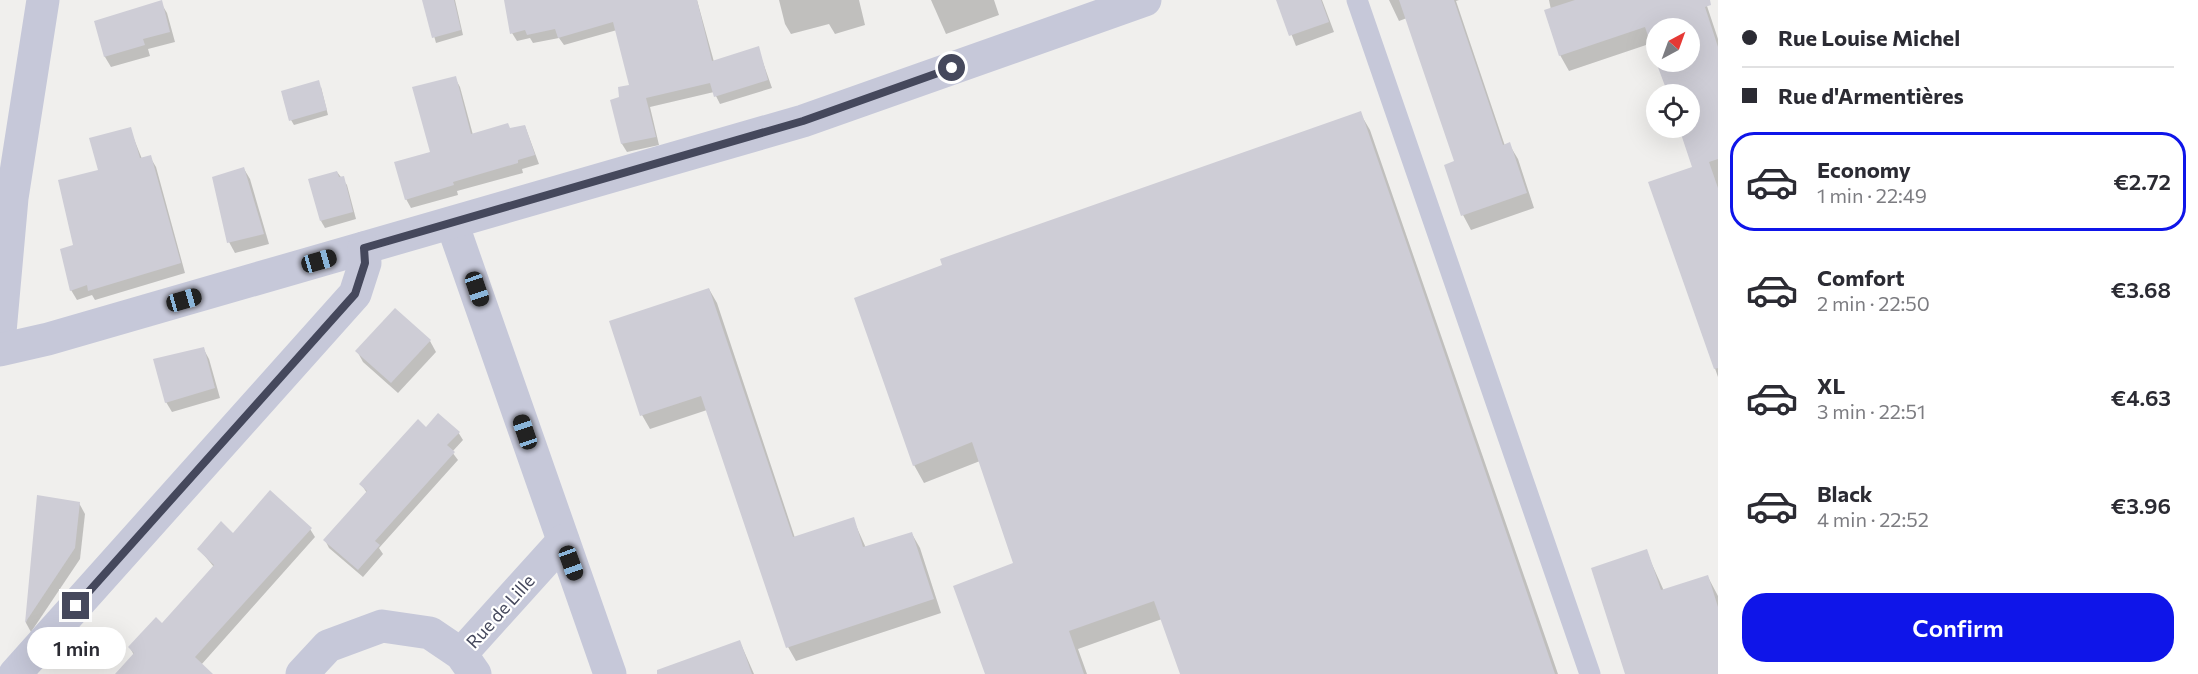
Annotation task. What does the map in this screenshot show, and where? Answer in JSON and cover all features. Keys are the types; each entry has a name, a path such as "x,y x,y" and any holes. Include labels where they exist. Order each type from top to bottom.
{"street":[{"path":"0,332 12,198 43,0"},
{"path":"0,350 27,345 803,121 1145,0"},
{"path":"452,223 610,674"},
{"path":"15,674 355,294 365,263 364,248"},
{"name":"Rue de Lille","path":"302,674 328,646 382,626 430,633 468,664 563,541"}],"lane":[{"path":"1357,0 1590,674"}],"building":[{"path":"162,0 170,32 143,39 145,45 104,57 94,21"},
{"path":"422,0 454,0 461,30 432,38"},
{"path":"504,0 697,0 712,61 759,46 768,80 714,97 710,83 646,98 656,137 621,144 610,100 619,97 618,87 629,85 613,22 558,38 555,29 527,35 525,30 510,34"},
{"path":"1276,0 1321,0 1329,22 1289,36"},
{"path":"1399,0 1454,0 1503,145 1510,142 1527,193 1461,216 1444,165 1454,161"},
{"path":"1575,0 1710,0 1711,5 1705,7 1718,47 1718,159 1709,162 1718,188 1718,368 1714,369 1648,182 1692,167 1682,138 1700,138 1700,84 1664,84 1660,72 1700,72 1700,18 1646,18 1646,30 1645,27 1559,56 1544,10"},
{"path":"456,76 471,134 508,123 510,128 525,125 535,155 518,160 518,163 453,182 454,185 405,200 394,162 430,152 412,87"},
{"path":"319,80 327,110 289,121 281,91"},
{"path":"1361,111 1555,674 1180,674 1154,601 1069,631 1084,674 985,674 953,586 1013,563 972,442 913,466 854,298 942,265 940,259"},
{"path":"131,127 140,158 151,155 181,263 88,291 87,285 70,291 60,249 73,245 58,180 98,170 89,138"},
{"path":"244,167 264,234 227,243 212,177"},
{"path":"337,171 339,177 344,176 353,212 320,221 308,179"},
{"path":"709,288 793,537 854,517 863,547 912,532 934,599 786,648 701,396 640,416 609,321"},
{"path":"395,308 431,340 391,383 355,351"},
{"path":"204,347 215,388 165,403 153,359"},
{"path":"438,413 460,432 447,445 455,452 375,541 380,545 358,570 323,540 367,491 359,484 418,419 426,427"},
{"path":"270,490 312,528 195,657 213,674 115,674 134,653 128,647 156,617 162,623 214,565 197,549 221,521 233,533"},
{"path":"37,495 80,502 75,548 25,623"},
{"path":"1647,549 1661,590 1708,575 1718,607 1718,674 1625,674 1591,568"},
{"path":"740,640 752,674 657,674 657,670"}],"route":[{"path":"76,606 355,294 365,263 364,248 661,164 803,121 952,68"}]}
